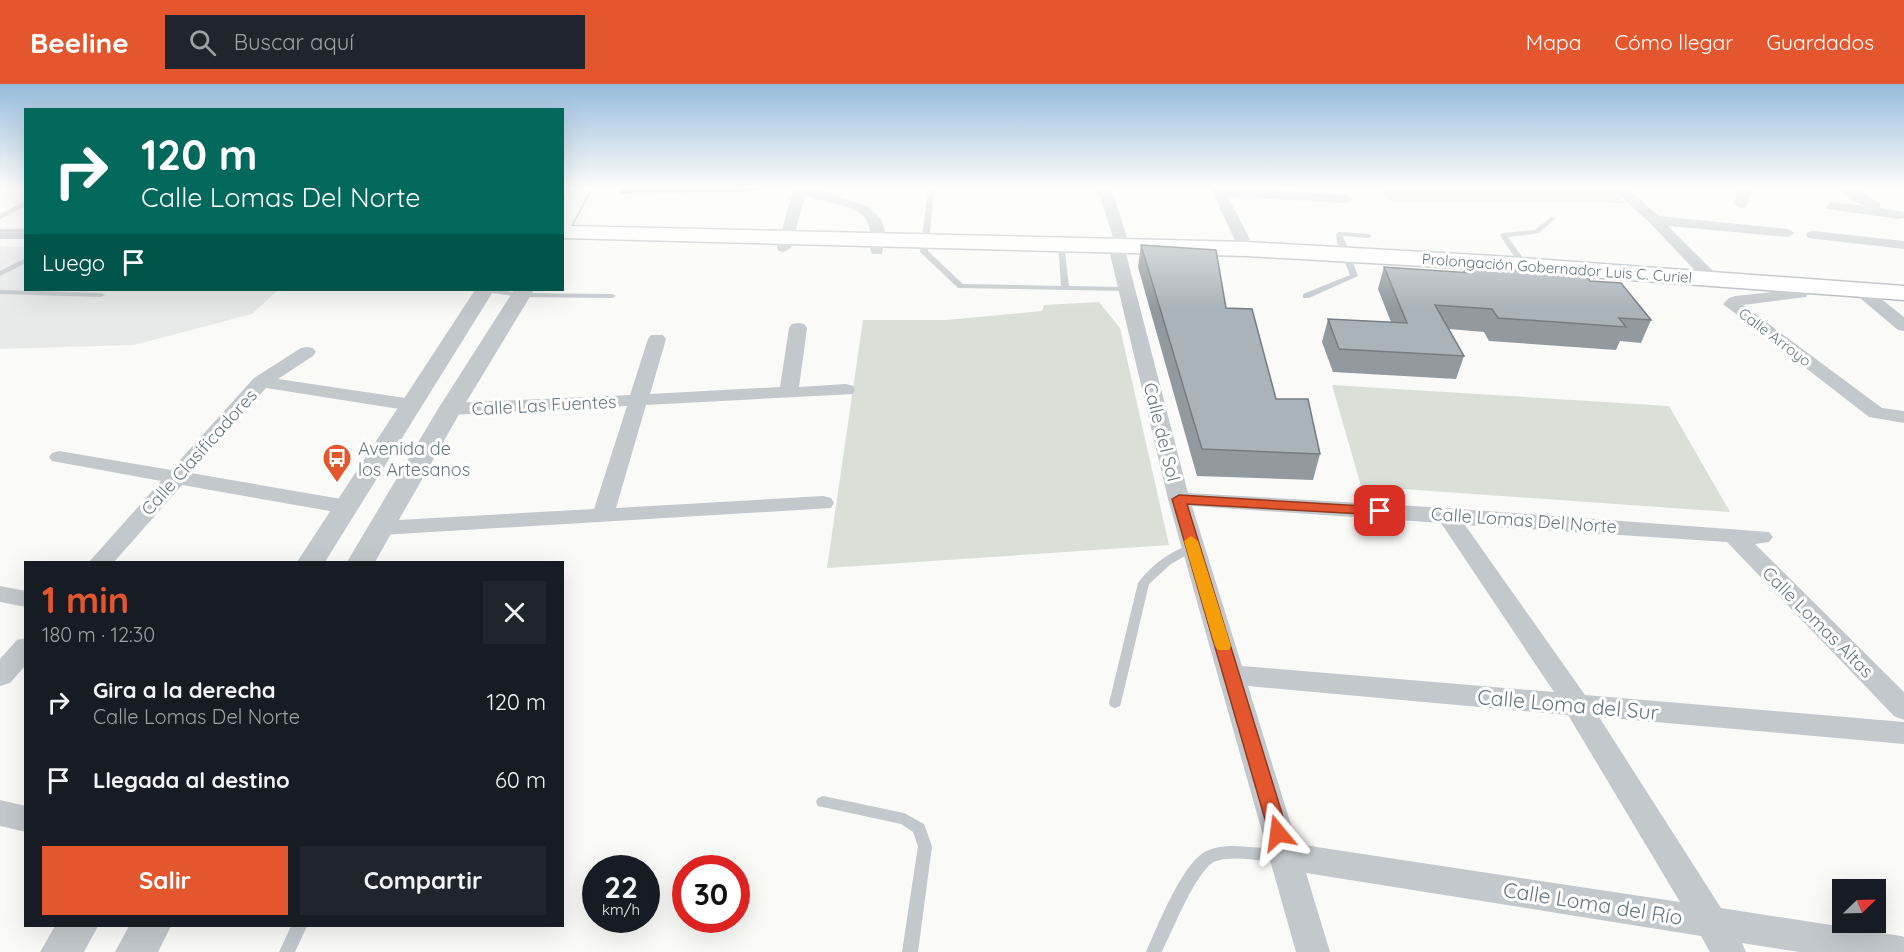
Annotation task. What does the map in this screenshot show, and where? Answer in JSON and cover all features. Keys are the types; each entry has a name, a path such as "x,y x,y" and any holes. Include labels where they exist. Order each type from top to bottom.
{"main road":[{"name":"Prolongación Gobernador Luis C. Curiel","path":"564,232 878,245 1247,249 1800,294 1904,293"},
{"name":"Prolongación Gobernador Luis C. Curiel","path":"564,240 785,242"},
{"name":"Prolongación Gobernador Luis C. Curiel","path":"1120,249 1524,265 1710,278 1865,294 1904,301"}],"street":[{"path":"785,242 789,228"},
{"path":"876,228 878,245"},
{"name":"Calle del Sol","path":"1114,228 1127,289 1179,499 1313,952"},
{"path":"1236,228 1247,249"},
{"path":"1662,228 1710,278"},
{"path":"1732,228 1788,233"},
{"path":"1813,235 1904,245"},
{"path":"312,561 484,291"},
{"path":"362,561 450,409 523,292"},
{"name":"Calle Arroyo","path":"1800,294 1735,301 1731,304 1876,413 1904,417"},
{"path":"1865,294 1904,326"},
{"path":"789,393 798,328"},
{"path":"603,515 657,339"},
{"name":"Calle Clasificadores","path":"102,561 261,382 306,352"},
{"path":"261,382 412,405"},
{"name":"Calle Las Fuentes","path":"450,409 846,390"},
{"path":"59,458 347,507"},
{"path":"367,476 412,474"},
{"name":"Calle Lomas Del Norte","path":"1179,499 1761,537"},
{"path":"381,528 823,503"},
{"path":"1447,515 1577,705 1729,952"},
{"name":"Calle Lomas Altas","path":"1733,535 1904,709"},
{"path":"0,594 24,599"},
{"path":"0,676 24,649"},
{"name":"Calle Loma del Sur","path":"1232,675 1904,733"},
{"path":"0,813 24,819"},
{"name":"Calle Loma del Río","path":"1285,856 1901,952"},
{"path":"61,952 77,927"},
{"path":"136,952 150,927"}],"lane":[{"path":"927,228 925,246 961,285 1127,289"},
{"path":"1524,265 1503,235 1538,232 1543,228"},
{"path":"1306,296 1352,278 1355,273 1339,234 1369,236"},
{"path":"1062,248 1065,288"},
{"path":"0,274 24,261"},
{"path":"0,267 12,267"},
{"path":"504,291 612,296"},
{"path":"0,292 101,295"},
{"path":"1115,703 1144,583 1153,572 1176,555 1193,547"},
{"path":"823,802 904,819 918,828 925,846 910,952"},
{"path":"1154,952 1195,869 1210,856 1225,854 1285,856"},
{"path":"287,952 299,927"}],"shaded area":[{"path":"0,246 24,247 24,291 277,291 252,314 134,345 0,349"},
{"path":"1099,302 1120,328 1169,545 827,568 863,320 947,320 1042,311 1044,305"},
{"path":"1332,385 1669,406 1730,512 1361,486"}],"building":[{"path":"1141,245 1216,250 1226,308 1252,309 1276,399 1308,399 1320,454 1202,449"},
{"path":"1466,263 1582,270 1590,281 1621,283 1651,320 1619,318 1626,327 1498,318 1492,309 1435,305 1464,356 1339,349 1328,319 1407,323 1384,267 1472,273"}],"slow traffic":[{"path":"1191,541 1223,646"}],"place":[{"name":"Avenida de los Artesanos","path":"337,484"}],"route":[{"path":"1278,833 1179,499 1380,511"}]}
